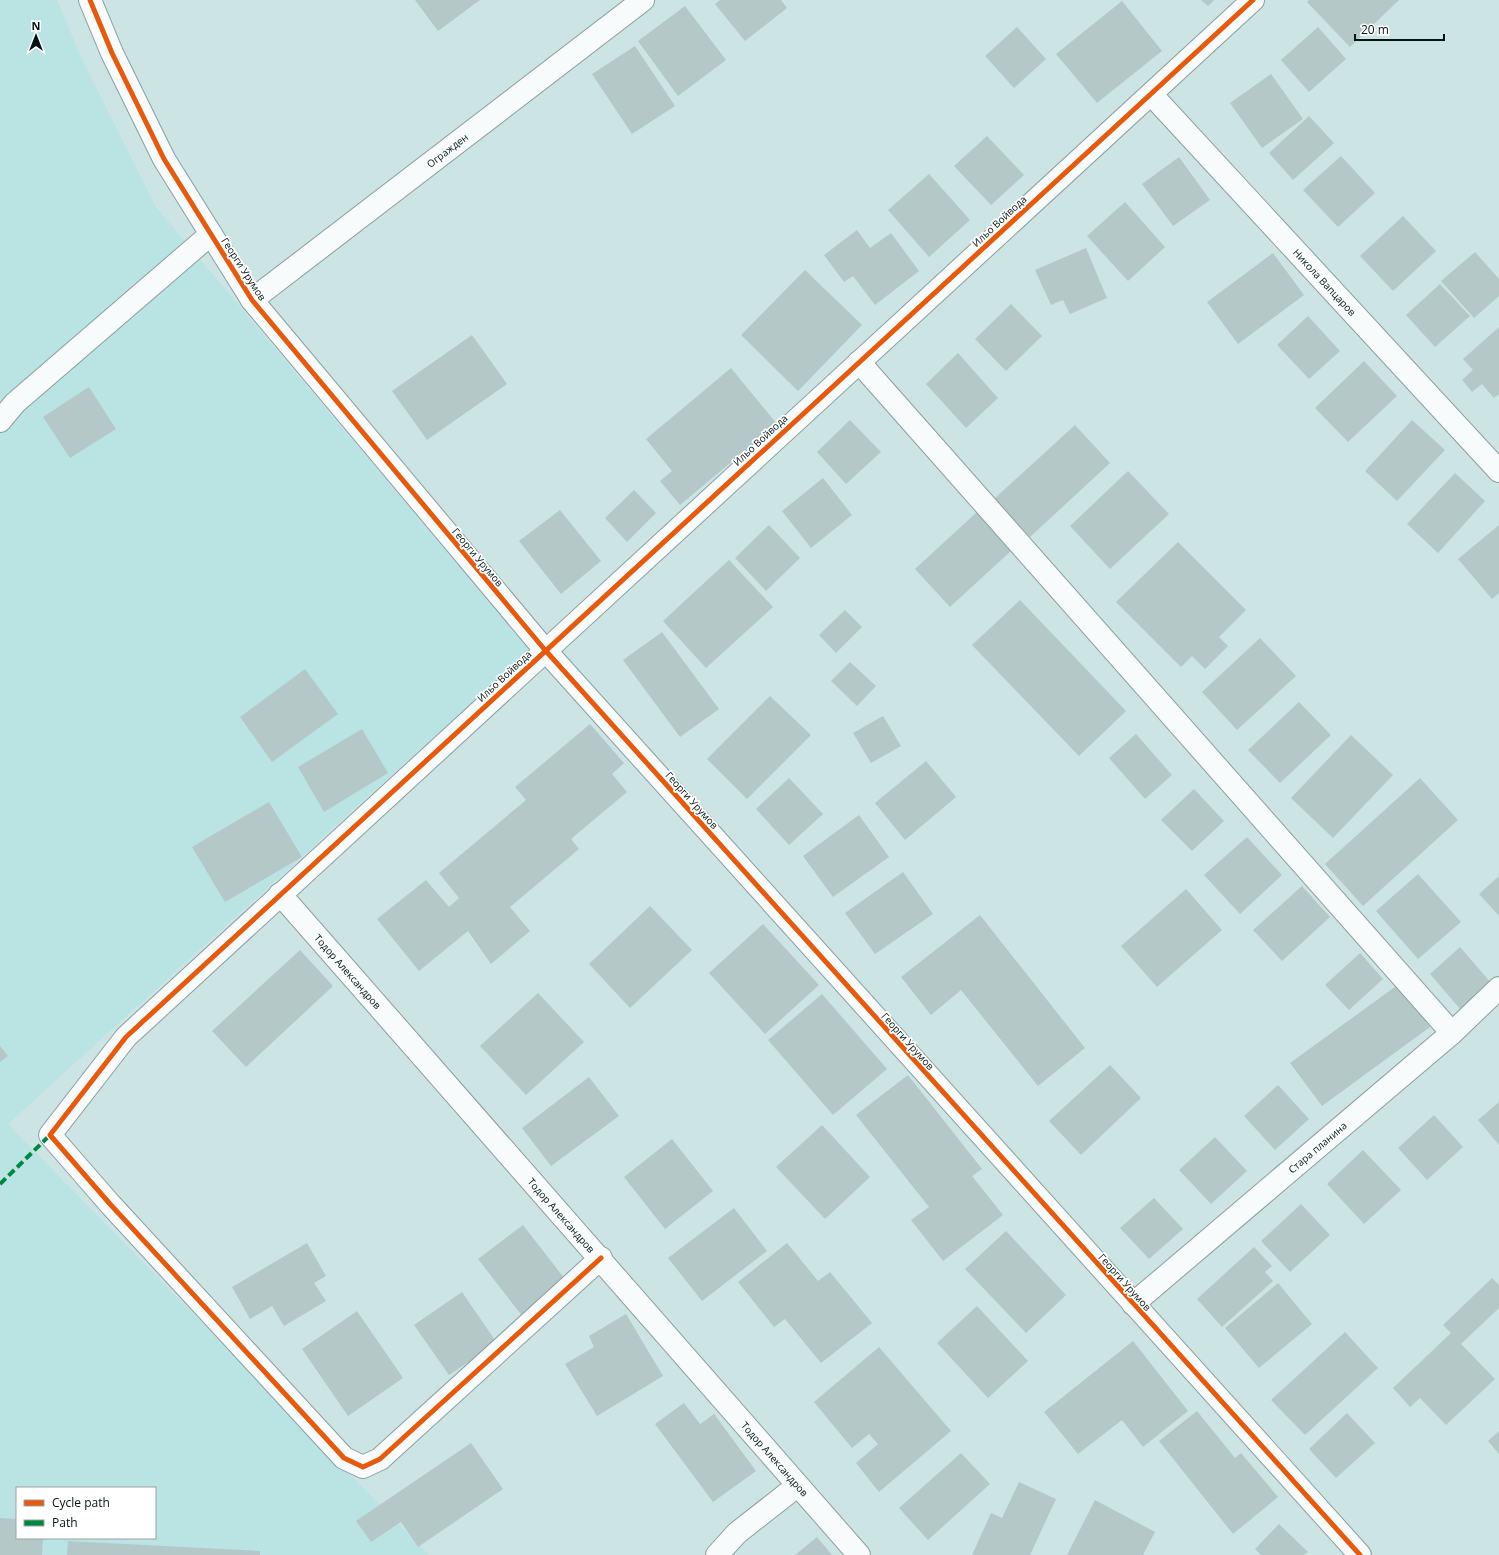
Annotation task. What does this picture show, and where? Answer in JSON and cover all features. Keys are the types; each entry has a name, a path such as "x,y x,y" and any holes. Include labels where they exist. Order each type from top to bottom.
{"street":[{"name":"Георги Урумов","path":"90,0 112,53 164,159 252,300 545,650 1360,1555"},
{"name":"Огражден","path":"252,300 643,0"},
{"name":"Ильо Войвода","path":"601,1258 380,1459 363,1467 344,1458 110,1204 50,1135 126,1037 1253,0"},
{"name":"Никола Вапцаров","path":"1151,94 1499,471"},
{"path":"0,420 15,403 211,234"},
{"path":"859,362 1452,1033"},
{"name":"Тодор Александров","path":"280,894 601,1258 797,1486 859,1555"},
{"name":"Стара планина","path":"1133,1304 1452,1033 1499,988"},
{"path":"717,1555 737,1533 797,1486"}],"shaded area":[{"path":"0,0 57,0 82,60 156,207 529,650 8,1124 429,1555 0,1555"}],"building":[{"path":"415,0 480,0 438,31"},
{"path":"720,0 781,0 787,8 745,41 715,4"},
{"path":"1201,0 1214,0 1208,6"},
{"path":"1309,0 1399,0 1350,47 1307,2"},
{"path":"1122,1 1162,51 1097,103 1056,54"},
{"path":"685,6 726,60 678,96 638,41"},
{"path":"1017,27 1046,59 1014,88 985,56"},
{"path":"1318,27 1346,59 1309,92 1281,60"},
{"path":"635,46 675,106 632,134 592,74"},
{"path":"1271,74 1303,119 1262,148 1230,103"},
{"path":"1309,116 1334,143 1293,180 1269,153"},
{"path":"987,136 1024,175 991,205 954,166"},
{"path":"1341,156 1375,193 1338,227 1303,190"},
{"path":"1179,157 1210,200 1173,226 1142,184"},
{"path":"929,174 970,220 929,257 888,210"},
{"path":"1125,202 1165,247 1128,281 1087,236"},
{"path":"1403,216 1436,251 1393,291 1360,256"},
{"path":"857,230 870,248 891,233 919,271 875,305 853,276 844,282 824,255"},
{"path":"1086,248 1107,298 1070,314 1063,300 1051,305 1035,270"},
{"path":"1475,252 1499,279 1499,296 1474,318 1441,281"},
{"path":"1273,253 1304,295 1238,344 1207,302"},
{"path":"805,270 862,325 798,391 741,335"},
{"path":"1440,284 1470,316 1435,347 1406,315"},
{"path":"1011,304 1042,336 1006,371 975,339"},
{"path":"1308,316 1340,351 1309,379 1277,345"},
{"path":"1499,327 1499,394 1494,398 1482,384 1472,392 1462,380 1473,370 1463,359"},
{"path":"472,335 507,384 427,440 392,391"},
{"path":"958,353 998,398 966,428 926,384"},
{"path":"1364,361 1397,396 1348,442 1315,408"},
{"path":"731,368 777,424 680,505 660,481 672,471 646,439"},
{"path":"89,387 116,429 70,458 43,417"},
{"path":"850,420 881,452 846,484 817,452"},
{"path":"1412,420 1445,450 1397,501 1365,471"},
{"path":"1075,425 1110,463 1030,537 994,499"},
{"path":"1128,471 1169,514 1110,569 1070,526"},
{"path":"1455,473 1485,501 1438,553 1407,524"},
{"path":"823,478 852,515 811,548 782,511"},
{"path":"634,490 656,513 627,542 605,518"},
{"path":"560,510 601,561 561,594 519,541"},
{"path":"977,512 1012,550 950,607 915,569"},
{"path":"769,525 800,558 766,591 735,558"},
{"path":"1499,525 1499,593 1492,599 1458,559"},
{"path":"1178,542 1246,610 1219,637 1228,646 1205,669 1192,656 1181,667 1116,602"},
{"path":"729,560 773,607 706,668 663,621"},
{"path":"1020,600 1126,711 1079,756 972,645"},
{"path":"845,610 862,627 836,653 819,635"},
{"path":"662,632 719,709 680,737 623,660"},
{"path":"1260,638 1296,676 1237,730 1202,692"},
{"path":"850,662 876,686 857,706 831,681"},
{"path":"305,669 338,714 272,762 240,717"},
{"path":"770,696 811,735 747,799 707,759"},
{"path":"1299,702 1331,735 1280,783 1248,750"},
{"path":"883,716 901,746 871,763 853,733"},
{"path":"590,724 624,763 612,774 627,792 571,839 579,849 510,907 530,931 491,964 468,931 419,971 377,919 426,880 449,907 459,898 439,873 526,800 515,787"},
{"path":"362,729 388,773 324,812 298,767"},
{"path":"1136,734 1172,775 1145,799 1109,758"},
{"path":"1351,735 1393,775 1333,838 1291,798"},
{"path":"926,761 956,797 905,840 875,803"},
{"path":"789,778 823,814 789,845 756,809"},
{"path":"1420,778 1458,820 1363,906 1325,864"},
{"path":"1194,789 1224,821 1192,851 1161,820"},
{"path":"269,802 302,857 225,902 192,847"},
{"path":"859,815 889,857 833,897 803,856"},
{"path":"1247,837 1282,875 1240,914 1204,875"},
{"path":"903,872 933,914 875,954 845,913"},
{"path":"1418,874 1461,922 1418,959 1376,911"},
{"path":"1499,876 1499,916 1479,894"},
{"path":"1302,886 1330,917 1282,961 1253,930"},
{"path":"1186,889 1222,930 1157,987 1121,946"},
{"path":"650,906 692,950 630,1008 589,964"},
{"path":"980,915 1085,1048 1038,1086 961,990 931,1015 901,977"},
{"path":"763,924 819,985 765,1034 709,973"},
{"path":"1460,947 1492,984 1461,1010 1430,974"},
{"path":"300,950 333,986 246,1067 212,1031"},
{"path":"1360,953 1383,979 1349,1010 1325,985"},
{"path":"1399,984 1430,1027 1322,1106 1290,1063"},
{"path":"538,993 584,1042 526,1095 480,1046"},
{"path":"822,994 887,1069 833,1115 768,1040"},
{"path":"0,1046 8,1056 0,1062"},
{"path":"1110,1065 1141,1098 1081,1155 1049,1121"},
{"path":"908,1075 982,1169 972,1176 1003,1215 943,1261 911,1220 929,1207 856,1115"},
{"path":"589,1077 619,1116 551,1166 522,1128"},
{"path":"1278,1085 1309,1119 1275,1150 1244,1116"},
{"path":"1499,1102 1499,1145 1478,1120"},
{"path":"1434,1115 1463,1147 1427,1180 1398,1148"},
{"path":"822,1125 870,1177 825,1219 776,1167"},
{"path":"1215,1137 1247,1171 1211,1204 1179,1170"},
{"path":"672,1139 713,1191 665,1229 624,1177"},
{"path":"1363,1150 1401,1190 1364,1224 1327,1184"},
{"path":"1154,1198 1183,1229 1149,1259 1120,1228"},
{"path":"1301,1204 1330,1235 1290,1272 1261,1241"},
{"path":"734,1208 767,1251 702,1301 668,1258"},
{"path":"523,1225 568,1283 523,1317 478,1259"},
{"path":"1006,1231 1066,1295 1026,1333 965,1269"},
{"path":"307,1243 326,1276 314,1283 326,1301 284,1326 272,1306 250,1319 232,1287"},
{"path":"787,1243 818,1281 830,1272 872,1323 821,1363 785,1319 774,1327 738,1282"},
{"path":"1254,1247 1272,1266 1265,1272 1273,1281 1222,1327 1197,1299"},
{"path":"1492,1278 1499,1285 1499,1308 1461,1344 1495,1379 1446,1425 1420,1398 1410,1407 1393,1388 1451,1333 1443,1325"},
{"path":"1278,1283 1312,1324 1259,1368 1225,1328"},
{"path":"462,1292 497,1343 449,1375 414,1325"},
{"path":"977,1306 1028,1361 988,1398 937,1343"},
{"path":"357,1311 403,1378 348,1416 302,1349"},
{"path":"626,1314 663,1376 597,1416 565,1364 594,1347 589,1336"},
{"path":"1345,1332 1378,1368 1305,1435 1271,1400"},
{"path":"1133,1341 1188,1411 1143,1447 1122,1420 1078,1454 1044,1412"},
{"path":"879,1347 951,1431 879,1492 856,1463 878,1444 869,1434 852,1448 814,1402"},
{"path":"684,1403 700,1424 714,1414 756,1471 713,1502 655,1424"},
{"path":"1197,1411 1235,1458 1241,1453 1278,1497 1233,1534 1159,1441"},
{"path":"1347,1413 1375,1443 1336,1478 1309,1449"},
{"path":"1499,1431 1499,1454 1488,1441"},
{"path":"471,1443 503,1489 418,1547 401,1522 371,1542 356,1521"},
{"path":"961,1453 990,1484 928,1540 899,1508"},
{"path":"1019,1482 1056,1499 1030,1555 972,1555 991,1513 1002,1518"},
{"path":"1095,1500 1155,1532 1143,1555 1067,1555"},
{"path":"0,1518 16,1519 16,1539 43,1539 42,1555 0,1555"},
{"path":"1279,1524 1308,1552 1304,1555 1261,1555 1255,1549"},
{"path":"817,1537 832,1555 795,1555"},
{"path":"68,1541 260,1551 260,1555 67,1555"}],"marked path":[{"path":"0,1184 50,1135"}],"cycle path":[{"path":"90,0 112,53 164,159 252,300 545,650 1360,1555"},
{"path":"601,1258 380,1459 363,1467 344,1458 110,1204 50,1135 126,1037 1253,0"}]}
